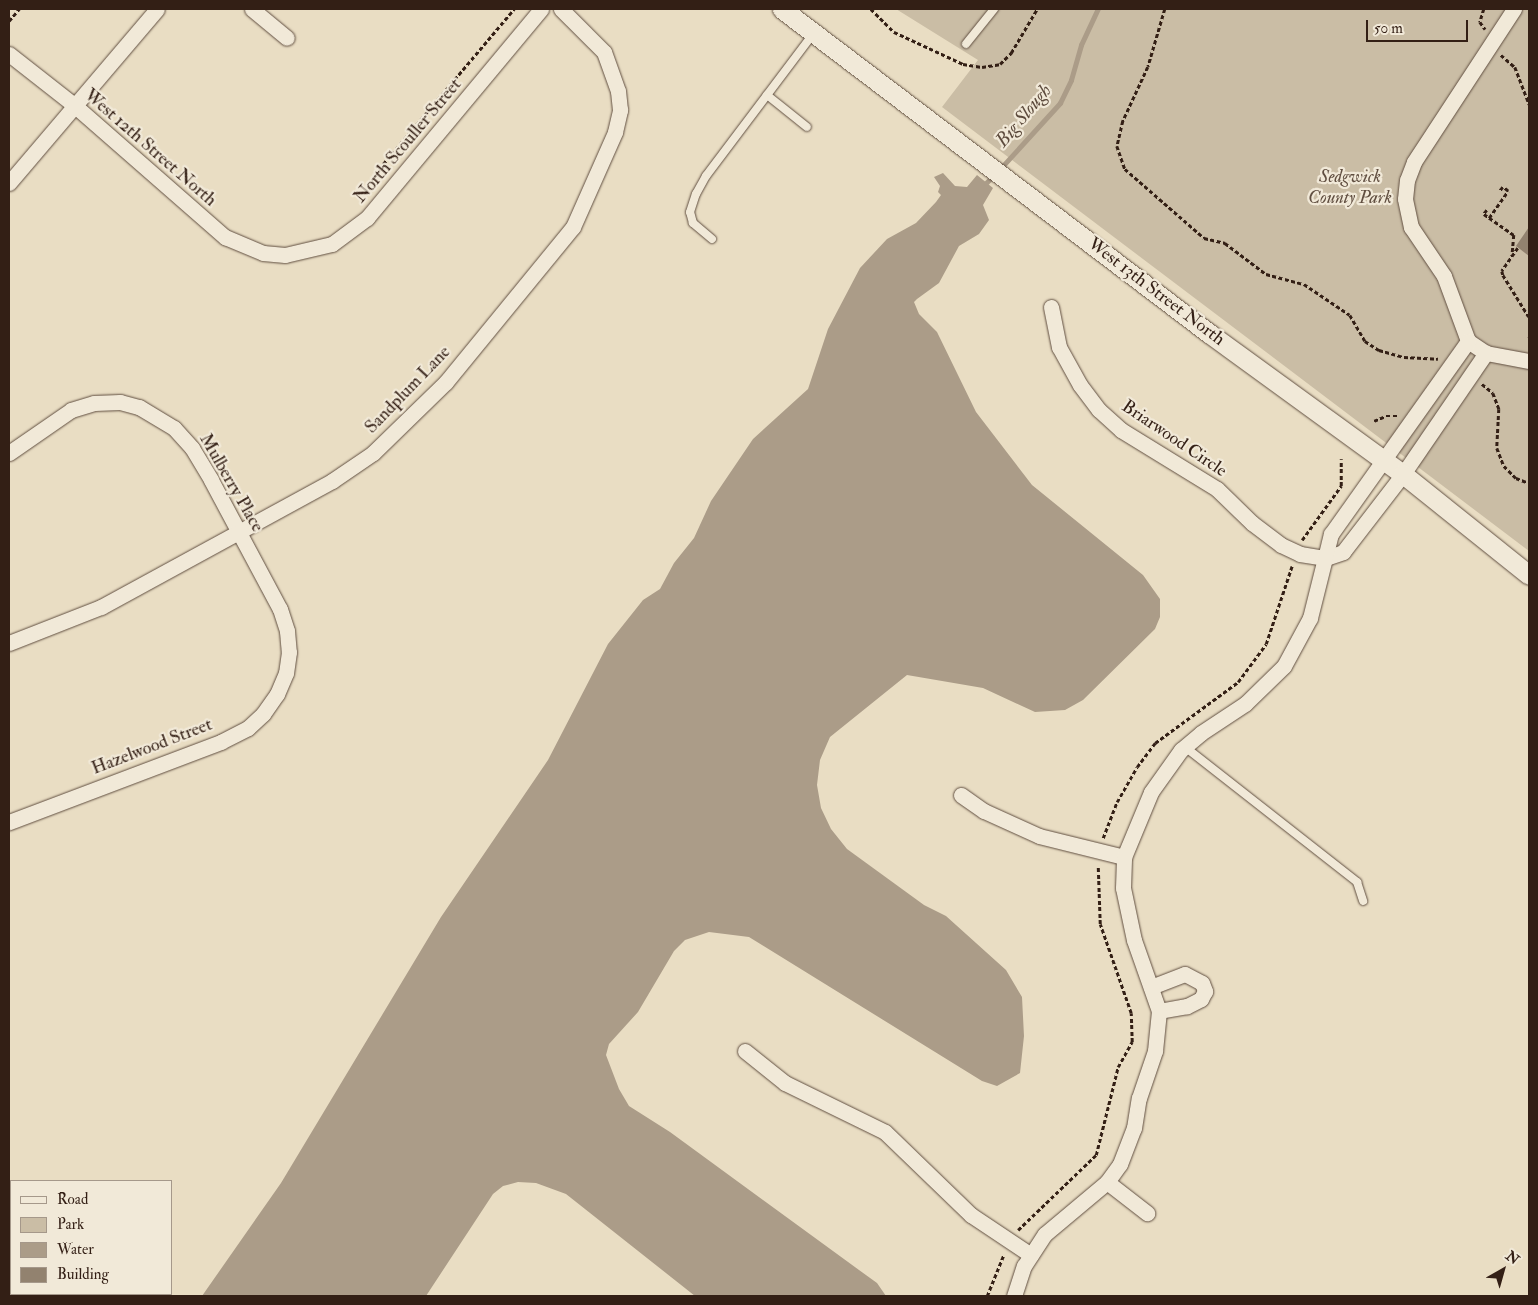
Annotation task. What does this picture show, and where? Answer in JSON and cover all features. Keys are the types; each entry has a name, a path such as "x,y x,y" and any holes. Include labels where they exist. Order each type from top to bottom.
{"street":[{"path":"9,183 157,9"},
{"path":"252,9 287,38"},
{"name":"North Scouller Street","path":"274,254 311,251 332,244 367,218 541,9"},
{"name":"Sandplum Lane","path":"9,643 101,607 332,481 373,453 446,382 573,227 608,154 620,110 618,91 604,52 561,9"},
{"name":"West 13th Street North","path":"782,9 1050,210 1210,334 1382,458 1529,575"},
{"path":"1514,9 1414,162 1405,189 1407,213 1412,227 1444,276 1468,341 1486,354 1529,361"},
{"name":"West 12th Street North","path":"9,54 74,105 225,237 263,253 274,254"},
{"name":"Briarwood Circle","path":"1051,307 1059,348 1080,385 1099,410 1121,430 1217,489 1265,535 1297,552 1326,558"},
{"path":"1014,1296 1031,1255 1064,1215 1108,1182 1129,1147 1139,1098 1154,1051 1159,1012 1134,940 1123,888 1124,858 1151,792 1185,747 1245,704 1284,666 1310,618 1331,534 1382,458 1468,341"},
{"path":"1326,558 1343,552 1402,474 1486,354"},
{"name":"Mulberry Place","path":"9,453 71,410 94,403 120,402 139,407 174,428 192,448 280,609 287,630 289,652 284,678"},
{"name":"Hazelwood Street","path":"9,822 221,742 248,728 264,714 284,678"},
{"path":"961,795 1014,826 1039,836 1124,858"},
{"path":"1151,987 1186,974 1202,983 1205,992 1201,999 1187,1006 1159,1012"},
{"path":"745,1051 785,1084 885,1132 971,1216 1031,1255"},
{"path":"1108,1182 1147,1213"}],"lane":[{"path":"966,44 994,9"},
{"path":"712,239 693,223 690,212 696,194 706,176 814,32"},
{"path":"767,95 807,127"},
{"path":"1185,747 1357,882 1363,901"}],"path":[{"path":"9,21 19,9"},
{"path":"384,164 514,9"},
{"path":"1165,9 1148,67 1123,121 1117,146 1125,169 1204,238 1225,244 1266,274 1304,284 1350,315 1365,340 1379,350 1404,357 1442,360"},
{"path":"1484,9 1480,22 1498,52 1515,67 1529,104"},
{"path":"1489,218 1508,191 1503,187 1500,192"},
{"path":"1487,210 1484,214 1514,236 1512,257"},
{"path":"1518,248 1503,275 1529,317"},
{"path":"1476,379 1492,394 1499,408 1497,448 1504,466 1516,478 1529,483"},
{"path":"986,1296 1011,1241 1030,1216 1096,1155 1118,1067 1132,1042 1131,1013 1100,924 1096,873 1100,852 1117,802 1137,767 1155,743 1238,682 1266,644 1297,552 1341,486 1341,459"}],"green space":[{"name":"Sedgwick County Park","path":"896,9 1529,9 1529,551 942,107 978,60"}],"water":[{"path":"943,173 955,186 967,187 977,175 993,188 983,205 989,220 979,234 959,246 939,283 914,302 919,314 937,332 976,412 1032,485 1143,575 1160,599 1160,617 1155,629 1083,700 1065,710 1035,712 983,688 907,675 830,737 820,760 817,785 821,808 831,829 847,849 924,905 946,916 1006,970 1022,997 1024,1036 1020,1073 997,1086 982,1081 749,937 709,932 685,940 674,951 638,1012 609,1044 606,1055 619,1089 629,1106 670,1132 877,1283 886,1296 695,1296 566,1194 536,1183 518,1182 503,1186 493,1194 426,1296 202,1296 281,1183 441,917 548,760 608,644 643,600 660,589 674,563 694,538 711,501 753,439 808,389 828,329 860,268 887,239 916,223 936,202 941,195 938,192 940,186 934,177"}],"building":[{"path":"1529,227 1529,256 1516,246"}],"waterway":[{"name":"Big Slough","path":"1000,169 1060,103 1071,80 1081,45 1098,9"},
{"name":"Big Slough","path":"986,183 993,176"}]}
